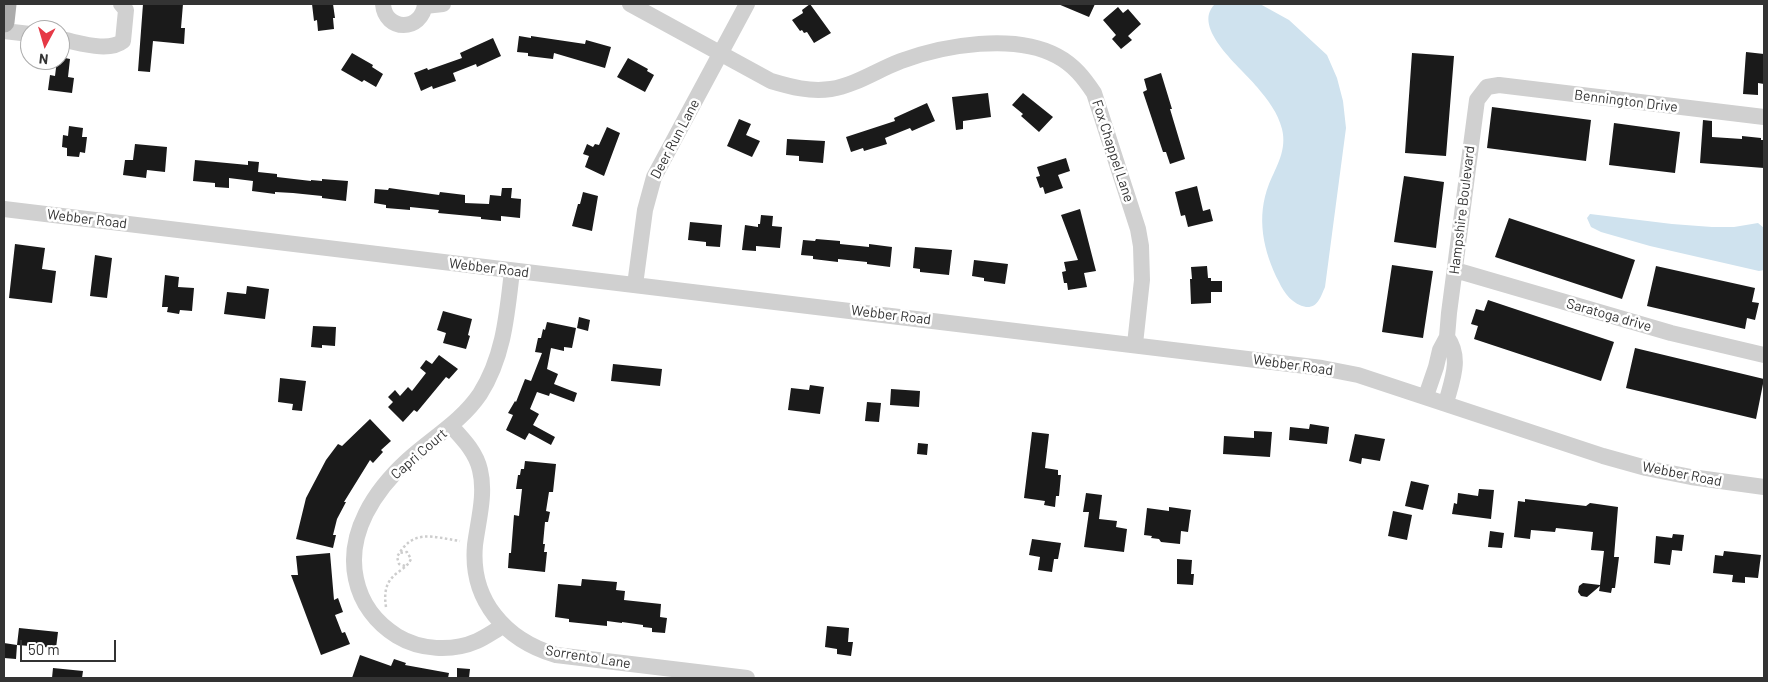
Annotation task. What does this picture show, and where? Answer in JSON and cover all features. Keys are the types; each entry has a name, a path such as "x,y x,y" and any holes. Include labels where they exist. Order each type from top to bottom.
{"main road":[{"path":"4,22 6,4"}],"street":[{"path":"70,41 99,46 117,46 123,41 126,10 121,4"},
{"path":"382,4 388,18 400,25 413,23 423,13 425,5 443,4"},
{"name":"Fox Chappel Lane","path":"630,4 771,81 810,90 847,85 919,54 962,45 999,44 1028,46 1057,55 1081,74 1094,93 1138,229 1141,246 1142,280 1135,344"},
{"name":"Deer Run Lane","path":"635,285 645,210 654,177 747,4"},
{"path":"4,31 20,33"},
{"name":"Bennington Drive","path":"1487,88 1499,86 1764,117"},
{"name":"Hampshire Boulevard","path":"1426,396 1440,350 1447,337 1477,100 1487,88"},
{"name":"Webber Road","path":"4,209 1322,368 1358,375 1646,468 1691,478 1764,487"},
{"name":"Saratoga drive","path":"1456,270 1671,333 1764,355"},
{"name":"Capri Court","path":"503,626 477,641 446,648 425,646 404,640 379,622 366,605 357,585 354,554 358,533 370,505 381,488 409,459 451,426 468,409 479,394 497,360 506,323 512,271"},
{"name":"Hampshire Boulevard","path":"1446,403 1456,361 1452,345 1447,337"},
{"name":"Sorrento Lane","path":"451,426 472,450 480,470 482,484 475,547 476,572 483,595 503,626 522,641 544,652 556,655 746,678"}],"path":[{"path":"406,566 401,566 397,562 396,557 406,542 412,538 430,536 460,540"},
{"path":"379,622 386,614 385,590 387,585 410,562 411,556 407,552 399,552"}],"water":[{"path":"1215,4 1260,4 1289,20 1327,55 1337,78 1343,101 1346,128 1325,287 1318,301 1310,307 1297,304 1284,290 1273,270 1263,234 1262,221 1265,196 1282,151 1282,129 1275,112 1265,97 1221,48 1214,36 1209,25 1209,14"},
{"path":"1590,214 1712,227 1734,227 1758,223 1764,228 1764,270 1759,271 1650,246 1601,232 1591,227 1587,218"}],"building":[{"path":"143,4 183,4 181,28 185,28 184,44 153,41 150,72 138,71"},
{"path":"312,4 333,4 334,29 318,31 317,20 314,21"},
{"path":"810,4 831,33 814,43 807,32 800,31 792,20 803,13 802,10"},
{"path":"1058,4 1095,4 1089,17"},
{"path":"1118,7 1123,13 1128,9 1141,24 1128,36 1132,40 1121,49 1112,39 1116,35 1103,20"},
{"path":"519,36 585,44 586,40 611,47 605,68 554,53 553,59 528,56 528,53 517,52"},
{"path":"493,38 501,56 477,67 476,64 453,73 456,81 433,89 432,86 421,91 414,73 462,58 460,53"},
{"path":"1746,52 1764,54 1764,84 1758,83 1758,95 1743,94"},
{"path":"352,53 373,65 372,67 383,74 376,87 364,80 362,82 341,70"},
{"path":"1412,53 1454,56 1446,156 1405,153"},
{"path":"628,58 648,69 647,71 654,75 645,92 617,77"},
{"path":"56,70 69,70 68,77 74,78 72,93 48,90 50,75 55,76"},
{"path":"1161,73 1185,159 1170,164 1166,152 1163,152 1143,92 1147,90 1144,79"},
{"path":"988,93 991,117 963,121 963,129 956,130 952,97"},
{"path":"1023,93 1053,117 1039,132 1012,105"},
{"path":"927,103 935,121 912,131 910,128 885,138 887,144 864,151 863,148 851,152 846,137 895,121 894,118"},
{"path":"1492,107 1591,120 1586,161 1487,148"},
{"path":"739,119 751,124 746,135 760,141 752,157 727,146"},
{"path":"1703,120 1712,121 1712,137 1742,139 1742,136 1764,140 1764,168 1700,163"},
{"path":"1614,123 1680,132 1675,173 1609,165"},
{"path":"69,126 83,128 82,137 87,137 85,153 80,152 79,157 67,156 67,148 62,147 63,135 68,136"},
{"path":"607,127 620,133 604,176 585,167 589,156 583,154 587,144 593,147 595,144 599,145"},
{"path":"787,139 825,141 823,163 799,161 799,156 786,155"},
{"path":"135,144 167,147 165,172 147,170 146,178 123,175 125,160 133,160"},
{"path":"1066,158 1070,171 1058,175 1063,188 1045,194 1043,187 1040,188 1036,177 1040,176 1037,167"},
{"path":"195,160 248,165 248,161 259,162 258,172 277,174 277,177 311,181 322,181 322,179 348,181 346,201 322,198 322,196 252,191 253,181 229,178 229,188 215,187 215,183 193,181"},
{"path":"1404,176 1444,182 1436,248 1394,242"},
{"path":"1197,186 1203,211 1210,209 1213,221 1188,227 1185,215 1181,216 1175,192"},
{"path":"389,188 439,195 440,192 465,195 465,203 489,204 490,195 501,196 502,188 512,188 511,198 521,199 520,218 501,216 501,221 481,219 481,217 438,213 439,210 410,207 410,210 386,208 386,205 374,203 375,189 388,190"},
{"path":"583,192 598,196 592,231 572,226"},
{"path":"1080,209 1096,271 1084,273 1087,287 1068,290 1067,283 1064,283 1062,272 1066,271 1064,262 1078,260 1061,215"},
{"path":"761,215 773,216 772,226 782,227 780,248 756,246 756,251 742,250 745,225 758,227"},
{"path":"1509,218 1635,260 1622,299 1495,257"},
{"path":"690,222 722,225 720,247 706,246 706,242 688,240"},
{"path":"816,239 840,241 840,244 869,247 869,244 892,247 890,267 867,264 867,262 838,259 838,262 813,259 813,256 801,255 803,240 815,241"},
{"path":"15,244 45,248 42,269 56,271 52,303 9,298"},
{"path":"915,247 952,250 949,275 920,272 920,269 913,268"},
{"path":"95,255 112,258 107,298 90,296"},
{"path":"974,260 1008,264 1005,284 984,281 984,278 972,276"},
{"path":"1392,265 1433,271 1423,338 1382,332"},
{"path":"1207,266 1208,278 1211,278 1211,281 1222,281 1222,292 1211,292 1211,303 1191,304 1191,267"},
{"path":"1656,266 1755,288 1752,302 1759,303 1755,320 1747,318 1745,329 1647,306"},
{"path":"165,275 179,277 178,287 194,288 192,311 180,310 179,314 167,312 168,307 162,307"},
{"path":"247,286 269,289 265,319 224,314 227,292 246,294"},
{"path":"1488,300 1614,342 1601,381 1474,339 1478,326 1471,324 1476,309 1484,311"},
{"path":"443,311 472,319 466,349 443,343 446,333 437,330"},
{"path":"579,317 590,320 588,331 577,328"},
{"path":"547,322 576,328 572,348 564,347 564,351 551,348 547,369 558,374 554,384 577,393 574,402 550,393 549,396 537,392 530,409 539,414 533,425 555,437 551,445 529,433 525,440 506,430 513,415 508,413 516,402 525,379 531,381 542,353 535,352 538,338 541,338"},
{"path":"313,326 336,327 335,346 322,345 322,348 311,347"},
{"path":"1635,348 1764,379 1756,419 1626,388"},
{"path":"439,355 458,369 449,379 446,377 417,412 414,410 403,422 388,407 393,402 388,397 395,390 400,396 408,387 412,391 426,373 420,368 426,360 432,364"},
{"path":"613,364 662,369 660,386 611,381"},
{"path":"280,378 306,381 302,411 292,410 293,404 278,402"},
{"path":"810,385 824,387 820,414 788,410 791,388 809,390"},
{"path":"891,389 920,391 919,407 890,405"},
{"path":"867,402 881,403 879,422 865,421"},
{"path":"370,419 391,441 381,450 383,452 373,463 370,460 344,502 346,502 337,519 333,535 336,535 333,548 296,539 306,498 326,460 338,444 342,446"},
{"path":"1310,424 1329,427 1327,444 1289,440 1290,427 1309,429"},
{"path":"1254,431 1272,432 1270,457 1223,454 1224,436 1254,438"},
{"path":"1032,432 1049,434 1045,468 1058,470 1058,475 1061,475 1059,496 1056,496 1055,507 1044,505 1045,501 1024,498"},
{"path":"1355,434 1385,439 1380,461 1362,458 1361,464 1349,461"},
{"path":"918,443 928,444 927,455 917,454"},
{"path":"525,461 556,464 553,492 549,492 546,511 550,512 548,522 545,522 543,544 545,544 544,552 547,552 545,572 508,568 514,515 519,516 522,489 516,489 518,475 520,475 521,469 524,469"},
{"path":"1411,481 1429,485 1423,510 1405,506"},
{"path":"1479,489 1494,490 1491,519 1452,514 1454,503 1457,504 1458,493 1478,496"},
{"path":"1086,493 1102,495 1099,519 1117,521 1116,527 1127,529 1124,552 1084,547 1089,512 1083,512"},
{"path":"1525,499 1586,506 1590,503 1618,507 1614,557 1619,557 1615,588 1612,588 1611,593 1599,591 1600,586 1587,597 1581,596 1578,592 1579,586 1583,583 1600,585 1604,551 1591,550 1593,532 1556,528 1555,532 1531,530 1530,539 1514,537 1518,501 1525,502"},
{"path":"1169,507 1191,510 1188,532 1181,531 1180,544 1161,542 1159,539 1151,538 1152,536 1144,535 1147,508 1169,511"},
{"path":"1393,511 1412,515 1407,540 1388,536"},
{"path":"1490,531 1504,533 1502,548 1488,547"},
{"path":"1673,534 1684,535 1682,551 1672,550 1670,565 1654,563 1656,536 1672,538"},
{"path":"1032,539 1061,543 1058,559 1054,559 1052,572 1038,570 1040,557 1029,555"},
{"path":"1724,551 1761,555 1758,578 1745,577 1745,583 1732,582 1733,575 1713,573 1715,555 1723,556"},
{"path":"330,553 334,600 338,598 343,612 335,615 342,633 345,632 350,644 321,655 291,575 298,575 296,556"},
{"path":"1177,559 1192,560 1191,574 1194,574 1193,585 1177,584"},
{"path":"582,579 617,582 616,590 625,591 624,600 661,604 660,617 667,618 665,633 652,632 652,628 643,627 643,625 607,621 607,626 569,622 569,619 555,617 558,584 581,586"},
{"path":"827,626 849,628 848,642 853,642 851,656 837,654 837,649 825,647"},
{"path":"19,628 58,632 56,648 17,645"},
{"path":"4,643 17,645 16,659 4,658"},
{"path":"360,655 391,666 394,659 406,663 405,665 449,673 448,678 352,678"},
{"path":"53,668 83,671 82,678 52,678"},
{"path":"457,668 470,669 469,678 457,678"}]}
